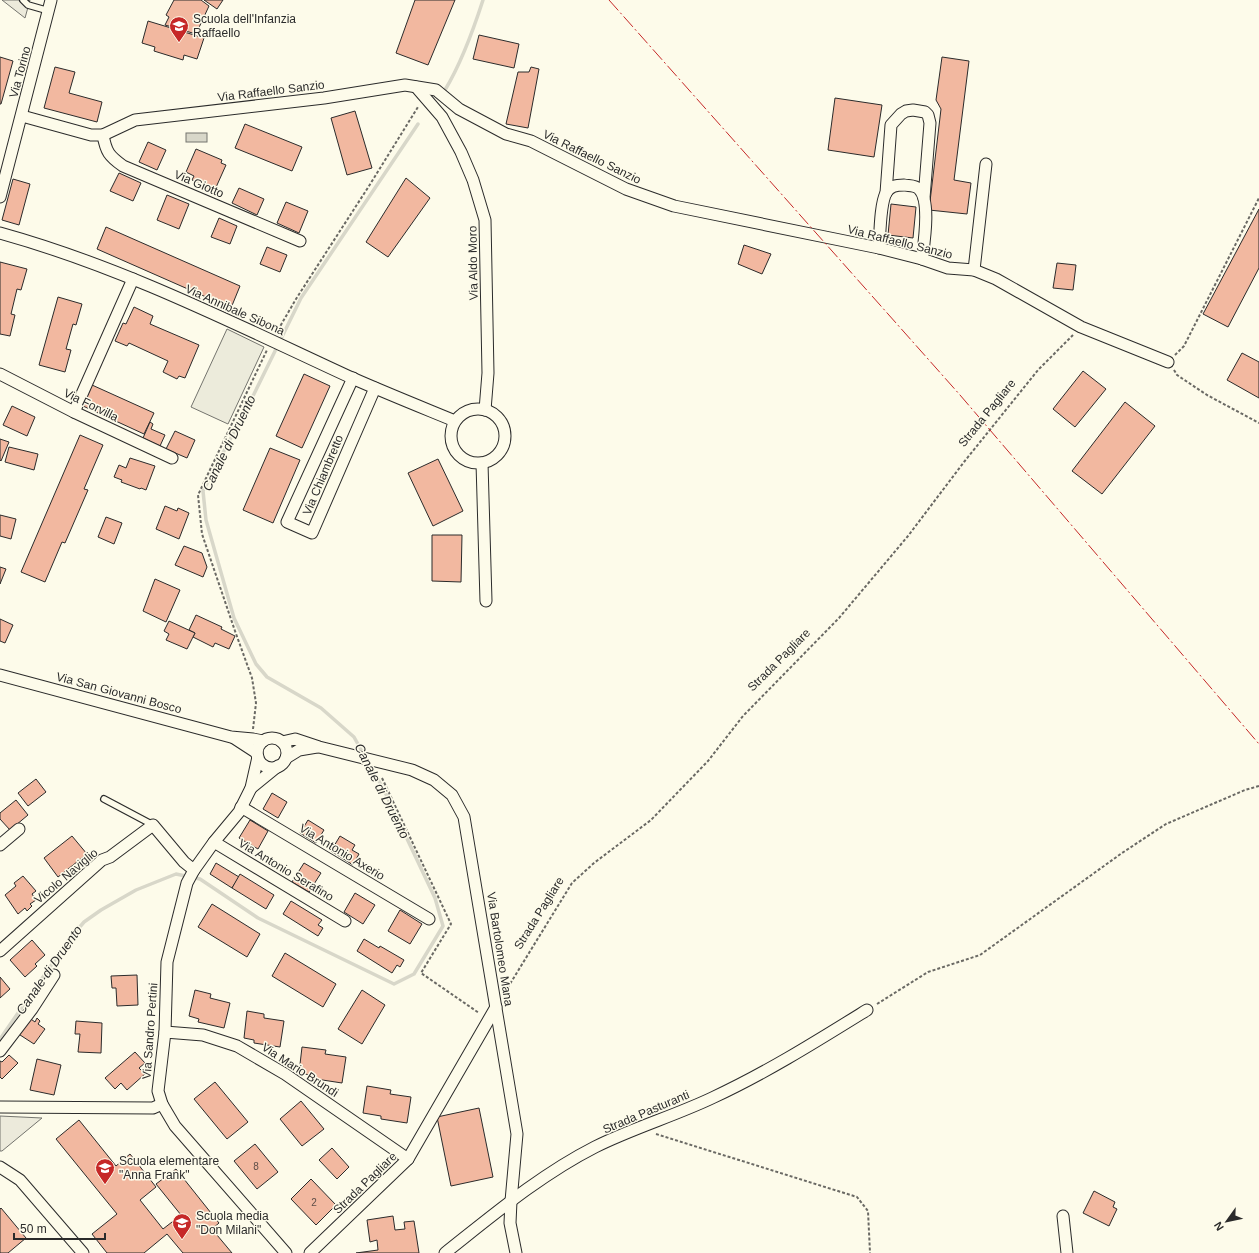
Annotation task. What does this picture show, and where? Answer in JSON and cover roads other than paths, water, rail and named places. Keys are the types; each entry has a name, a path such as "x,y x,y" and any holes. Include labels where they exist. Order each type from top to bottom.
{"street":[{"name":"Via Torino","path":"0,198 2,179 22,116 50,5"},
{"name":"Via Raffaello Sanzio","path":"103,135 134,120 324,98 406,85 436,90 459,109 506,134 531,141 626,190 674,206 879,248 922,259 948,268 974,270 996,279 1081,327 1168,362"},
{"name":"Via Aldo Moro","path":"416,87 442,117 461,152 473,180 485,220 488,373 485,410"},
{"path":"879,248 883,201 886,192 891,125 901,114 906,111 918,110 925,112 928,115 930,123 924,198 926,230 922,259"},
{"path":"22,116 91,135 103,135"},
{"name":"Via Giotto","path":"103,135 105,146 111,157 123,166 300,241"},
{"path":"974,270 986,164"},
{"path":"886,192 891,187 899,185 912,186 919,189 924,198"},
{"name":"Via Annibale Sibona","path":"0,232 71,254 133,279 224,318 375,388 455,421"},
{"path":"74,412 133,279"},
{"name":"Via Forvilla","path":"0,374 74,412 172,458"},
{"name":"Via Chiambretto","path":"353,378 287,522 312,533 375,388"},
{"path":"468,410 485,410 495,414 502,422 505,433 504,443 500,453 492,460 482,463 466,461 455,451 452,444 452,428 455,421 468,410"},
{"path":"482,463 486,601"},
{"name":"Via San Giovanni Bosco","path":"0,675 231,737 258,740"},
{"name":"Via San Giovanni Bosco","path":"231,737 258,755"},
{"path":"271,738 282,742 286,749 282,762 274,768 264,765 258,755 260,745 258,740 271,738"},
{"name":"Via Bartolomeo Mana","path":"282,742 295,739 319,747 412,770 434,780 452,795 464,816 517,1134 510,1223 516,1253"},
{"name":"Via Bartolomeo Mana","path":"282,762 298,750 319,747"},
{"name":"Via Sandro Pertini","path":"258,755 251,788 239,812 214,842 187,883 167,962 165,1032 158,1091 162,1104 175,1126 286,1253"},
{"name":"Via Sandro Pertini","path":"251,788 282,762"},
{"name":"Via Antonio Axerio","path":"241,807 429,919"},
{"path":"153,825 193,872"},
{"name":"Vicolo Naviglio","path":"0,951 102,860 110,856 153,825"},
{"path":"0,845 19,829"},
{"name":"Via Antonio Serafino","path":"214,842 345,921"},
{"path":"0,1051 32,1009 54,975"},
{"name":"Strada Pagliare","path":"310,1253 408,1159 496,1007"},
{"name":"Strada Pasturanti","path":"444,1253 511,1201 552,1172 595,1147 712,1098 781,1062 867,1010"},
{"name":"Via Mario Brundi","path":"165,1032 202,1035 237,1046 285,1074 408,1159"},
{"path":"0,1108 153,1108 162,1104"},
{"path":"0,1167 20,1180 83,1253"},
{"path":"1063,1216 1067,1253"}],"lane":[{"path":"23,0 28,5 50,5"},
{"path":"104,799 135,817 146,820 153,825"}],"waterway":[{"path":"445,90 467,46 483,0"},
{"name":"Canale di Druento","path":"364,755 354,737 321,708 267,677 256,664 234,618 206,520 203,491 254,394 301,298 418,124"},
{"name":"Canale di Druento","path":"0,1039 68,941 84,922 101,910 136,890 176,874 200,879 258,918 394,984 414,974 443,926 435,898 384,790 368,762"}],"place":[{"name":"Scuola dell'Infanzia Raffaello","path":"179,43"},
{"name":"Scuola elementare \"Anna Frank\"","path":"105,1185"},
{"name":"Scuola media \"Don Milani\"","path":"182,1240"}]}
